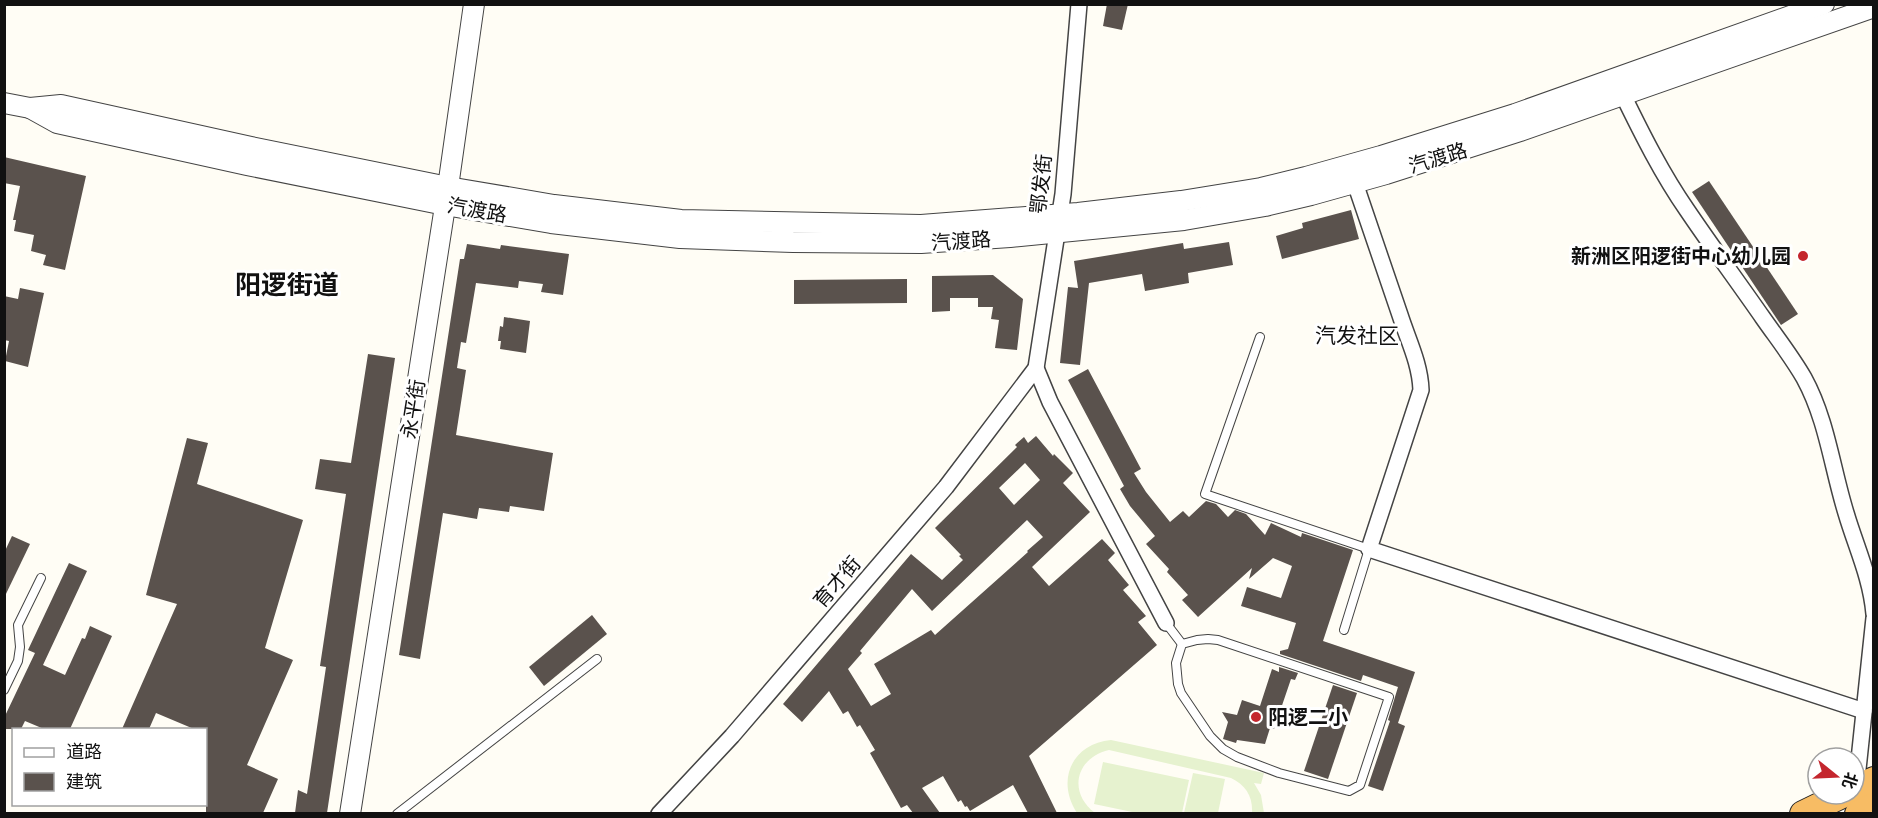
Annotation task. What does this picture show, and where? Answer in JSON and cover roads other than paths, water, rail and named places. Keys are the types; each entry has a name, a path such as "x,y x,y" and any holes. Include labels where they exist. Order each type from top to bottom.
{"highway":[{"path":"1803,813 1821,806"}],"street":[{"name":"永平街","path":"350,813 474,4"},
{"name":"鄂发街","path":"1036,368 1058,224 1079,4"},
{"name":"汽渡路","path":"1058,224 1216,196 1306,177 1391,153 1495,120 1824,4"},
{"name":"汽渡路","path":"4,102 30,108 61,105 240,144 446,196 554,205 681,220 921,225 1058,224 1219,214 1355,183 1480,144 1874,7"},
{"path":"1623,94 1666,178 1794,361 1809,389 1822,420 1840,493 1870,586 1874,614"},
{"path":"1355,183 1401,319 1418,361 1421,377 1421,390 1369,549 1864,711"},
{"path":"1036,368 1050,402 1166,623"},
{"name":"育才街","path":"659,813 732,736 946,487 1036,368"},
{"path":"1862,746 1874,618"}],"lane":[{"path":"1260,337 1205,494 1369,549 1344,630"},
{"path":"4,690 18,661 20,647 18,625 41,578"},
{"path":"1166,623 1182,644"},
{"path":"1197,640 1218,640 1389,698 1360,785 1349,791 1288,775 1237,758 1223,749 1210,736 1181,693 1176,663 1182,644 1197,640"},
{"path":"401,812 597,658"}],"place":[{"name":"新洲区阳逻街中心幼儿园","path":"1803,256"},
{"name":"阳逻二小","path":"1256,717"}],"district":[{"name":"阳逻街道","path":"287,285"},
{"name":"汽发社区","path":"1357,336"}]}
